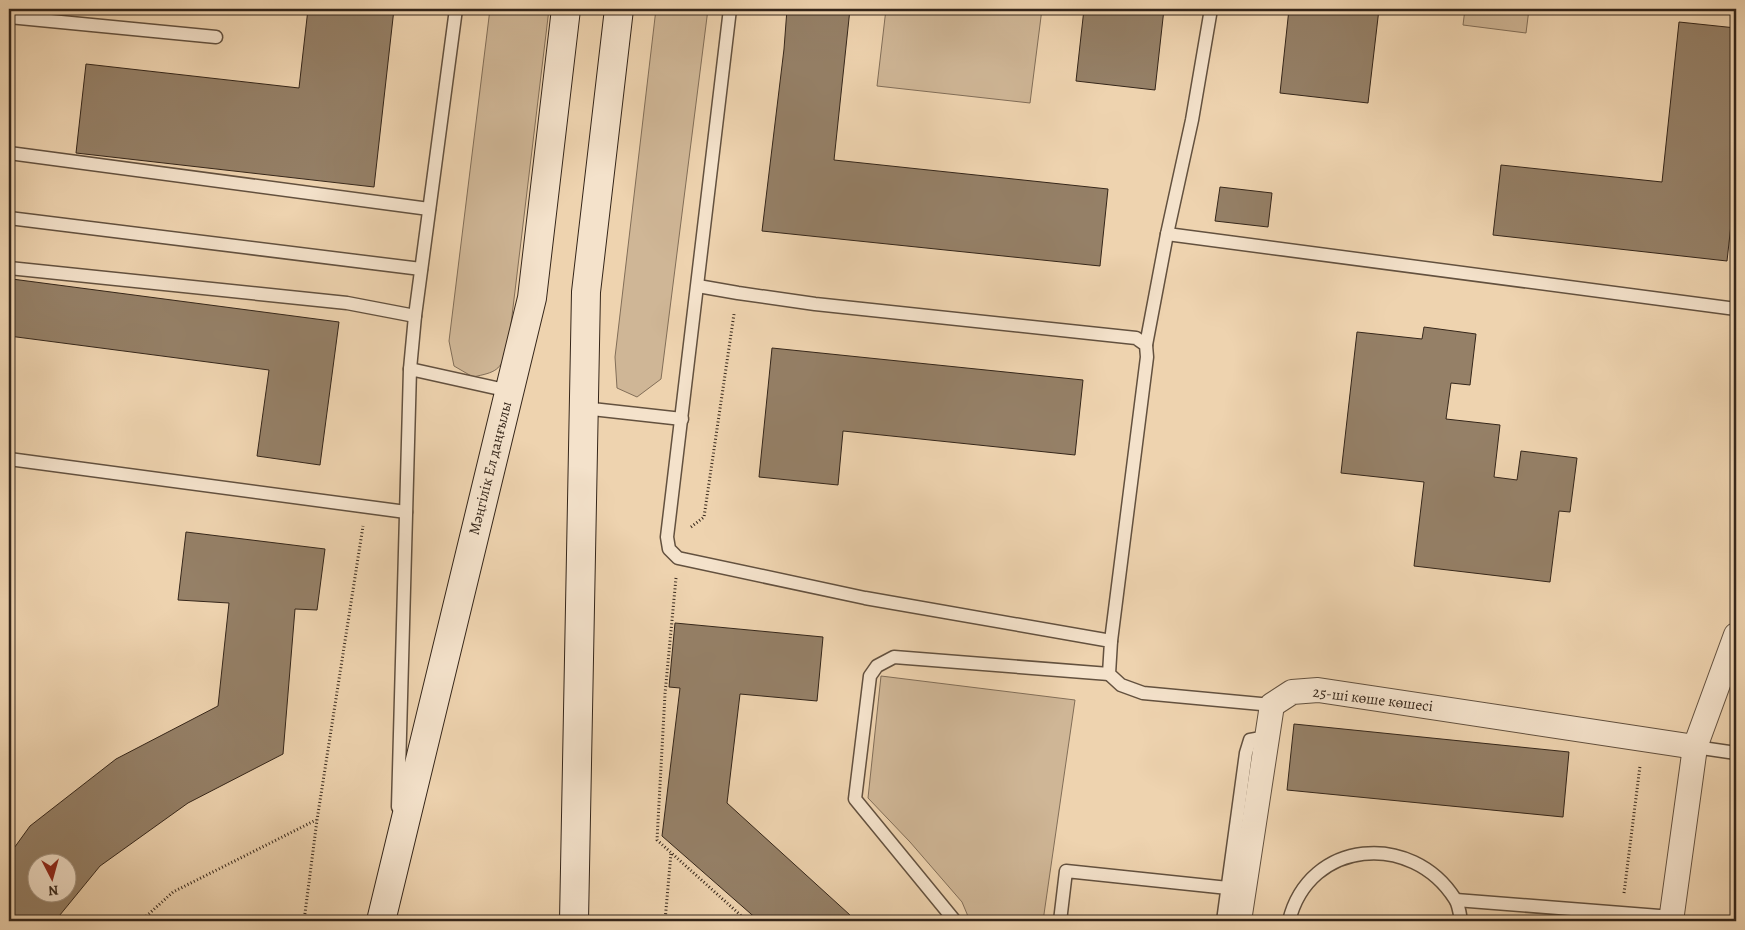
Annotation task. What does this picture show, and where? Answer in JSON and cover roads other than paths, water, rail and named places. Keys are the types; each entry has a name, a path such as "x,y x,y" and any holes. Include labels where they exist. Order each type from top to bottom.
{"main road":[{"name":"Мәңгілік Ел даңғылы","path":"381,921 532,298 566,9"},
{"path":"574,921 586,292 619,9"}],"street":[{"path":"1671,919 1694,747 1736,635"},
{"name":"25-ші көше көшесі","path":"1272,705 1292,692 1318,690 1694,747"},
{"path":"1239,921 1272,705"}],"lane":[{"path":"10,9 9,19 216,36"},
{"path":"397,855 410,369 415,316 456,9"},
{"path":"730,9 667,537 670,549 678,558 865,598 1110,641"},
{"path":"1109,674 1110,641 1148,357 1146,345 1167,234 1192,120 1211,9"},
{"path":"9,153 429,209"},
{"path":"9,218 422,269"},
{"path":"1167,234 1736,309"},
{"path":"9,268 347,303 415,316"},
{"path":"698,286 825,305 1136,338 1146,345"},
{"path":"410,369 509,391"},
{"path":"584,408 682,419"},
{"path":"9,459 406,512"},
{"path":"955,921 855,800 870,676 877,666 894,657 1109,674 1121,685 1143,694 1272,705"},
{"path":"1224,921 1246,753 1250,740 1267,737"},
{"path":"1694,747 1736,753"},
{"path":"1290,921 1292,911 1300,894 1313,878 1328,866 1346,857 1366,853 1385,853 1404,857 1422,866 1438,878 1456,900 1461,921"},
{"path":"1060,921 1066,871 1228,888"},
{"path":"1456,900 1621,913 1671,919"}]}
